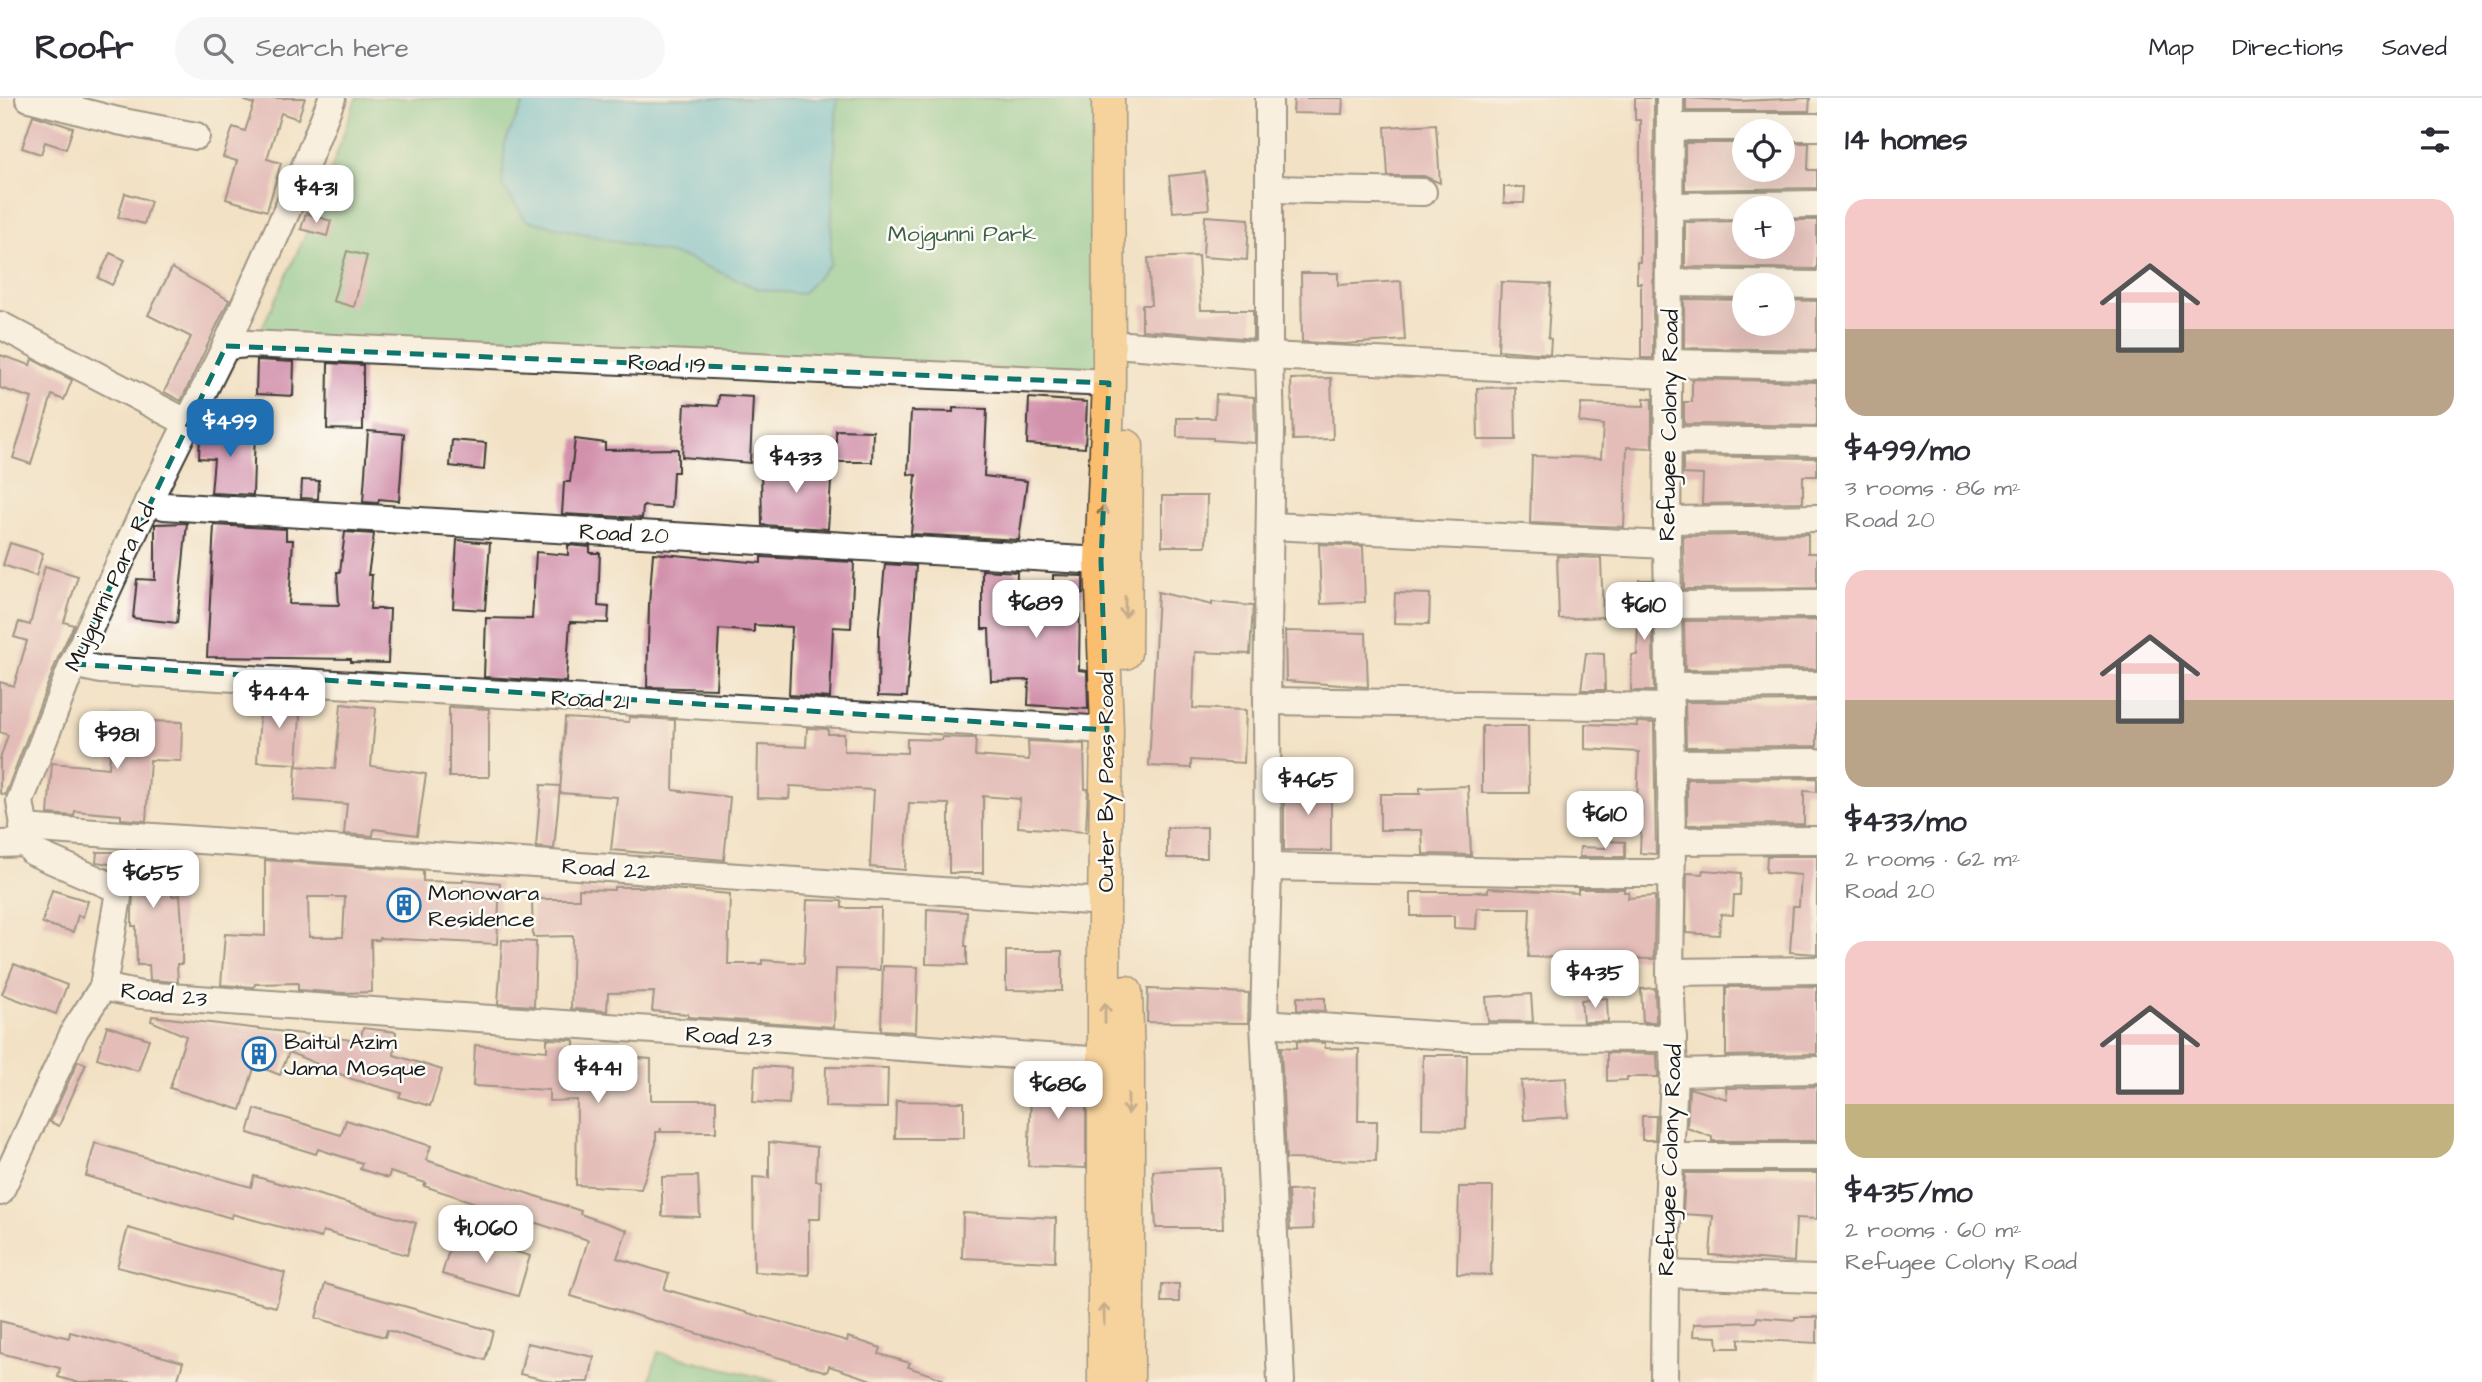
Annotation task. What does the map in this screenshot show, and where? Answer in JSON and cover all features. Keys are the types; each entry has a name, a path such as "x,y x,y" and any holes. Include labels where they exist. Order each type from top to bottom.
{"main road":[{"name":"Outer By Pass Road","path":"1104,1382 1104,902 1107,730 1101,561 1109,383 1108,98"},
{"name":"Outer By Pass Road","path":"1128,98 1124,933 1128,1063 1128,1382"}],"street":[{"path":"29,98 118,121 196,136"},
{"name":"Mujgunni Para Rd","path":"25,836 20,800 73,664 148,502 226,346 292,199 332,98"},
{"path":"1269,98 1270,526 1268,867 1264,1023 1281,1382"},
{"name":"Refugee Colony Road","path":"1664,1382 1665,1274 1674,1073 1670,972 1672,841 1667,605 1670,98"},
{"path":"1670,127 1817,127"},
{"path":"1269,188 1423,192"},
{"path":"1668,206 1817,204"},
{"path":"1669,283 1817,285"},
{"path":"0,325 188,423"},
{"name":"Road 19","path":"226,346 262,344 1109,383"},
{"path":"1127,345 1269,356 1668,369 1817,366"},
{"path":"1667,440 1817,442"},
{"name":"Road 20","path":"148,502 164,506 1101,561"},
{"path":"1270,526 1667,532 1817,518"},
{"path":"1667,605 1817,604"},
{"name":"Road 21","path":"73,664 114,671 1107,730"},
{"path":"1267,701 1670,696 1817,685"},
{"path":"1670,763 1817,762"},
{"path":"0,1192 10,1144 75,1030 103,987 118,897 116,888 33,852 25,836"},
{"name":"Road 22","path":"0,844 25,836 1104,902"},
{"path":"1672,841 1817,840"},
{"path":"1268,867 1671,873"},
{"path":"1670,972 1817,970"},
{"name":"Road 23","path":"103,987 141,995 1105,1061"},
{"path":"1264,1023 1463,1037 1672,1038"},
{"path":"1674,1073 1817,1070"},
{"path":"1671,1157 1817,1157"},
{"path":"1665,1274 1817,1279"}],"highlighted area":[{"path":"226,346 1109,383 1101,561 1107,730 73,664"}],"green space":[{"name":"Mojgunni Park","path":"356,98 1103,98 1104,374 259,334 318,208"},
{"path":"658,1352 779,1382 649,1382"}],"water":[{"path":"526,98 837,98 830,264 802,294 759,289 687,258 526,220 502,185 505,142"}],"building":[{"path":"245,98 305,98 298,119 281,113 267,159 281,163 267,211 226,199 237,161 223,157 233,127 245,131 254,104 245,101"},
{"path":"1294,98 1343,98 1342,114 1293,113"},
{"path":"1635,98 1654,98 1653,358 1641,358 1641,283 1637,283 1637,262 1640,262 1640,120 1635,120"},
{"path":"1686,98 1740,101 1810,98 1809,111 1686,111"},
{"path":"33,115 73,128 66,149 45,142 41,154 22,148"},
{"path":"1436,124 1440,183 1424,176 1388,176 1385,127"},
{"path":"1685,143 1732,143 1732,182 1795,182 1795,143 1809,143 1808,170 1817,170 1817,188 1685,190"},
{"path":"1205,172 1209,209 1173,212 1169,176"},
{"path":"1504,187 1525,187 1524,203 1504,203"},
{"path":"125,193 151,201 144,224 118,217"},
{"path":"306,213 331,221 327,236 301,229"},
{"path":"1205,216 1249,219 1247,260 1203,257"},
{"path":"1795,220 1817,220 1817,269 1685,267 1685,222 1732,221 1732,259 1795,259"},
{"path":"347,251 367,256 354,307 333,301"},
{"path":"110,253 125,260 112,285 98,278"},
{"path":"1198,256 1201,310 1253,310 1253,339 1142,330 1142,305 1151,305 1148,258"},
{"path":"172,268 229,300 181,401 164,392 191,337 148,315"},
{"path":"1301,273 1338,273 1338,285 1401,281 1405,340 1344,344 1302,342"},
{"path":"1501,282 1551,284 1548,338 1551,339 1550,354 1498,350"},
{"path":"1684,299 1732,300 1732,336 1795,336 1795,300 1817,301 1817,350 1684,348"},
{"path":"0,355 30,365 32,359 72,380 64,400 52,395 31,464 13,458 32,398 0,388"},
{"path":"257,360 294,362 293,396 256,394"},
{"path":"328,363 363,365 363,430 327,429"},
{"path":"1331,378 1333,439 1293,440 1291,379"},
{"path":"1692,379 1817,382 1817,426 1684,424 1684,402 1692,402"},
{"path":"1515,387 1516,440 1478,440 1477,388"},
{"path":"1216,394 1254,397 1255,443 1177,437 1177,418 1215,418"},
{"path":"719,395 753,397 750,463 682,457 685,404 718,406"},
{"path":"1029,398 1087,402 1085,448 1027,444"},
{"path":"1644,399 1652,399 1652,448 1627,447 1624,527 1530,523 1532,456 1601,458 1603,425 1579,422 1581,404 1644,406"},
{"path":"953,408 987,409 984,476 1027,481 1019,540 911,534 916,475 908,474 911,411 953,412"},
{"path":"203,428 255,430 253,495 211,493 214,459 199,458 200,434"},
{"path":"836,430 873,431 872,462 836,462"},
{"path":"368,431 404,434 399,501 379,499 378,503 363,502"},
{"path":"575,439 605,443 605,450 678,449 678,472 673,472 671,508 643,506 642,518 562,514 564,482 570,482"},
{"path":"452,440 486,443 484,470 450,466"},
{"path":"1683,456 1817,458 1817,476 1803,476 1803,502 1702,504 1703,475 1683,474"},
{"path":"805,462 832,465 828,529 762,525 761,463"},
{"path":"302,480 319,481 318,499 301,498"},
{"path":"1162,496 1207,496 1206,546 1162,546"},
{"path":"187,523 177,623 133,618 137,579 155,580 155,524"},
{"path":"214,525 286,529 286,540 293,540 289,604 339,605 337,572 340,572 345,532 374,534 368,575 372,575 370,609 390,609 388,663 351,662 351,659 207,657"},
{"path":"1808,534 1808,553 1817,553 1817,588 1684,589 1683,536"},
{"path":"457,540 490,543 485,610 453,608"},
{"path":"10,543 43,553 36,576 3,565"},
{"path":"1319,544 1363,546 1365,602 1321,604"},
{"path":"568,545 590,547 590,553 600,553 598,606 609,607 608,623 570,622 566,682 484,677 486,618 532,619 536,552 568,555"},
{"path":"653,553 761,563 761,557 854,562 851,628 833,627 830,698 789,695 792,627 754,625 754,632 719,629 716,689 647,687"},
{"path":"1557,556 1601,558 1603,617 1559,619"},
{"path":"885,564 916,566 907,697 878,696 879,629"},
{"path":"45,566 78,576 64,622 74,625 58,658 5,795 0,793 0,759 8,735 0,732 0,682 14,686 27,641 14,637 19,622 30,625"},
{"path":"982,570 1017,572 1016,609 1053,610 1053,575 1083,576 1083,594 1080,594 1079,670 1087,671 1088,709 1028,705 1029,680 991,681 989,629 982,629"},
{"path":"1639,580 1652,580 1654,691 1631,691 1632,655 1637,655"},
{"path":"1158,592 1212,605 1212,602 1253,606 1250,654 1195,652 1193,708 1246,710 1244,763 1191,760 1191,768 1149,766"},
{"path":"1395,593 1430,594 1429,624 1394,623"},
{"path":"1817,620 1817,669 1685,670 1684,621"},
{"path":"1285,631 1366,633 1368,687 1286,681"},
{"path":"1586,653 1604,654 1605,690 1581,690"},
{"path":"261,695 301,698 297,764 257,762"},
{"path":"1817,701 1817,746 1686,747 1685,702"},
{"path":"341,704 376,708 371,766 426,774 417,835 374,829 373,836 344,834 347,804 294,800 296,766 335,769"},
{"path":"449,707 489,709 489,777 449,777"},
{"path":"113,715 144,717 144,721 182,722 181,761 150,760 146,821 121,819 121,815 75,811 74,816 48,814 52,763 109,768"},
{"path":"629,717 675,720 673,790 730,797 724,860 611,850 617,797 560,793 565,718 629,722"},
{"path":"1637,722 1654,723 1656,854 1640,853 1642,802 1637,802 1639,752 1585,749 1585,724 1637,726"},
{"path":"1482,726 1528,726 1529,793 1482,793"},
{"path":"807,728 828,729 828,734 844,734 844,751 907,753 907,739 976,738 975,756 1029,760 1028,741 1084,744 1085,789 1088,789 1086,832 1018,827 1020,799 983,796 983,873 949,873 949,804 909,803 905,870 870,867 874,790 790,786 789,799 757,798 758,745 806,747"},
{"path":"1817,778 1817,792 1804,791 1804,824 1687,825 1687,779"},
{"path":"1284,783 1331,783 1331,851 1284,850"},
{"path":"541,785 560,786 554,849 536,847"},
{"path":"1468,786 1471,855 1423,854 1422,830 1380,830 1380,794 1420,794 1420,788"},
{"path":"1207,827 1207,858 1167,858 1167,828"},
{"path":"1607,841 1625,842 1625,857 1579,857 1580,847 1606,848"},
{"path":"119,850 173,854 172,896 180,895 182,924 182,964 177,964 178,982 150,980 149,965 137,965 136,926 132,926 133,894 128,867 96,862 97,852"},
{"path":"1767,856 1817,856 1817,954 1790,952 1793,906 1799,906 1801,875 1766,872"},
{"path":"265,860 423,871 423,881 463,882 463,879 500,883 497,944 380,938 371,940 372,992 298,990 298,983 255,984 254,987 221,985 225,934 265,936","holes":["308,897 345,897 343,937 309,937"]},
{"path":"1703,870 1741,873 1740,895 1734,895 1733,915 1721,914 1719,935 1686,933 1687,873 1702,874"},
{"path":"614,887 730,894 728,964 762,964 762,960 804,963 807,900 842,901 842,908 881,908 880,970 836,969 834,1027 688,1017 688,1014 652,1011 654,992 608,993 607,1011 571,1009 573,936 533,937 532,899 579,899 579,889 614,890"},
{"path":"1488,888 1578,893 1578,889 1624,889 1624,892 1629,892 1628,898 1655,896 1654,959 1528,957 1530,908 1477,908 1476,929 1454,928 1454,916 1411,916 1411,892 1488,892"},
{"path":"52,890 88,901 83,917 78,915 73,932 42,923"},
{"path":"927,909 967,912 967,965 926,964"},
{"path":"502,940 536,942 534,1006 498,1004"},
{"path":"1006,951 1062,951 1062,991 1006,990"},
{"path":"14,964 67,985 56,1014 2,994"},
{"path":"883,966 918,967 916,1032 881,1030"},
{"path":"1817,986 1817,1054 1726,1056 1726,987"},
{"path":"1655,988 1656,1022 1643,1022 1641,989"},
{"path":"1148,989 1249,993 1248,1023 1147,1022"},
{"path":"1531,994 1533,1022 1488,1021 1486,997"},
{"path":"1297,997 1325,998 1325,1011 1297,1010"},
{"path":"1607,998 1608,1022 1583,1022 1581,1000"},
{"path":"152,1016 360,1041 363,1028 396,1032 394,1055 442,1070 430,1106 399,1097 401,1093 352,1079 289,1052 280,1075 255,1065 241,1110 170,1088 186,1036 151,1021"},
{"path":"107,1026 149,1039 138,1071 97,1058"},
{"path":"547,1039 574,1040 574,1049 610,1048 610,1056 651,1059 651,1100 716,1100 716,1132 661,1132 661,1128 660,1132 656,1132 656,1144 641,1189 576,1185 577,1100 549,1101 549,1090 473,1086 475,1045 547,1051"},
{"path":"1297,1041 1325,1043 1325,1048 1359,1049 1358,1121 1377,1121 1376,1161 1286,1159 1281,1047 1297,1048"},
{"path":"1607,1053 1657,1054 1658,1077 1627,1077 1627,1080 1607,1081"},
{"path":"1423,1055 1467,1055 1466,1129 1422,1128"},
{"path":"78,1061 86,1064 59,1126 50,1122"},
{"path":"755,1066 791,1068 789,1104 753,1102"},
{"path":"826,1067 888,1068 887,1108 825,1107"},
{"path":"1032,1073 1086,1076 1086,1168 1028,1166"},
{"path":"1566,1078 1568,1117 1524,1120 1521,1081"},
{"path":"1817,1086 1817,1141 1712,1141 1712,1137 1687,1128 1689,1088 1727,1099 1726,1088"},
{"path":"896,1101 964,1102 964,1138 895,1138"},
{"path":"255,1109 341,1135 346,1120 431,1146 426,1160 581,1211 580,1214 627,1230 617,1258 669,1274 664,1289 847,1341 848,1337 881,1348 879,1354 910,1363 908,1367 943,1379 942,1382 878,1382 829,1366 827,1372 571,1296 588,1240 424,1186 426,1183 390,1172 388,1178 360,1169 362,1163 318,1149 316,1154 248,1133"},
{"path":"1642,1116 1656,1116 1655,1140 1642,1140"},
{"path":"769,1142 817,1147 816,1181 821,1181 820,1219 809,1219 809,1275 754,1272 753,1177 769,1178"},
{"path":"95,1143 251,1187 254,1176 416,1223 407,1255 323,1231 321,1238 232,1214 231,1218 86,1176"},
{"path":"1221,1168 1223,1228 1156,1228 1153,1171"},
{"path":"1685,1173 1817,1173 1817,1219 1796,1218 1794,1262 1710,1255 1713,1216 1683,1214"},
{"path":"698,1176 700,1217 662,1216 662,1177"},
{"path":"1459,1187 1493,1187 1491,1275 1457,1274"},
{"path":"1311,1190 1313,1229 1290,1230 1288,1191"},
{"path":"963,1213 1056,1218 1055,1262 962,1258"},
{"path":"128,1228 285,1273 276,1307 117,1267"},
{"path":"454,1233 530,1256 518,1296 442,1274"},
{"path":"325,1284 493,1331 485,1360 387,1330 385,1337 316,1318"},
{"path":"1162,1284 1179,1284 1179,1302 1161,1302"},
{"path":"1757,1317 1795,1320 1795,1317 1817,1317 1817,1343 1739,1339 1739,1348 1718,1348 1717,1337 1693,1336 1694,1324 1756,1322"},
{"path":"0,1321 69,1338 70,1332 183,1362 177,1382 76,1382 58,1377 60,1368 0,1353"},
{"path":"527,1343 594,1357 589,1382 554,1382 520,1374"}],"place":[{"name":"Monowara Residence","path":"404,905"},
{"name":"Baitul Azim Jama Mosque","path":"259,1054"}]}
